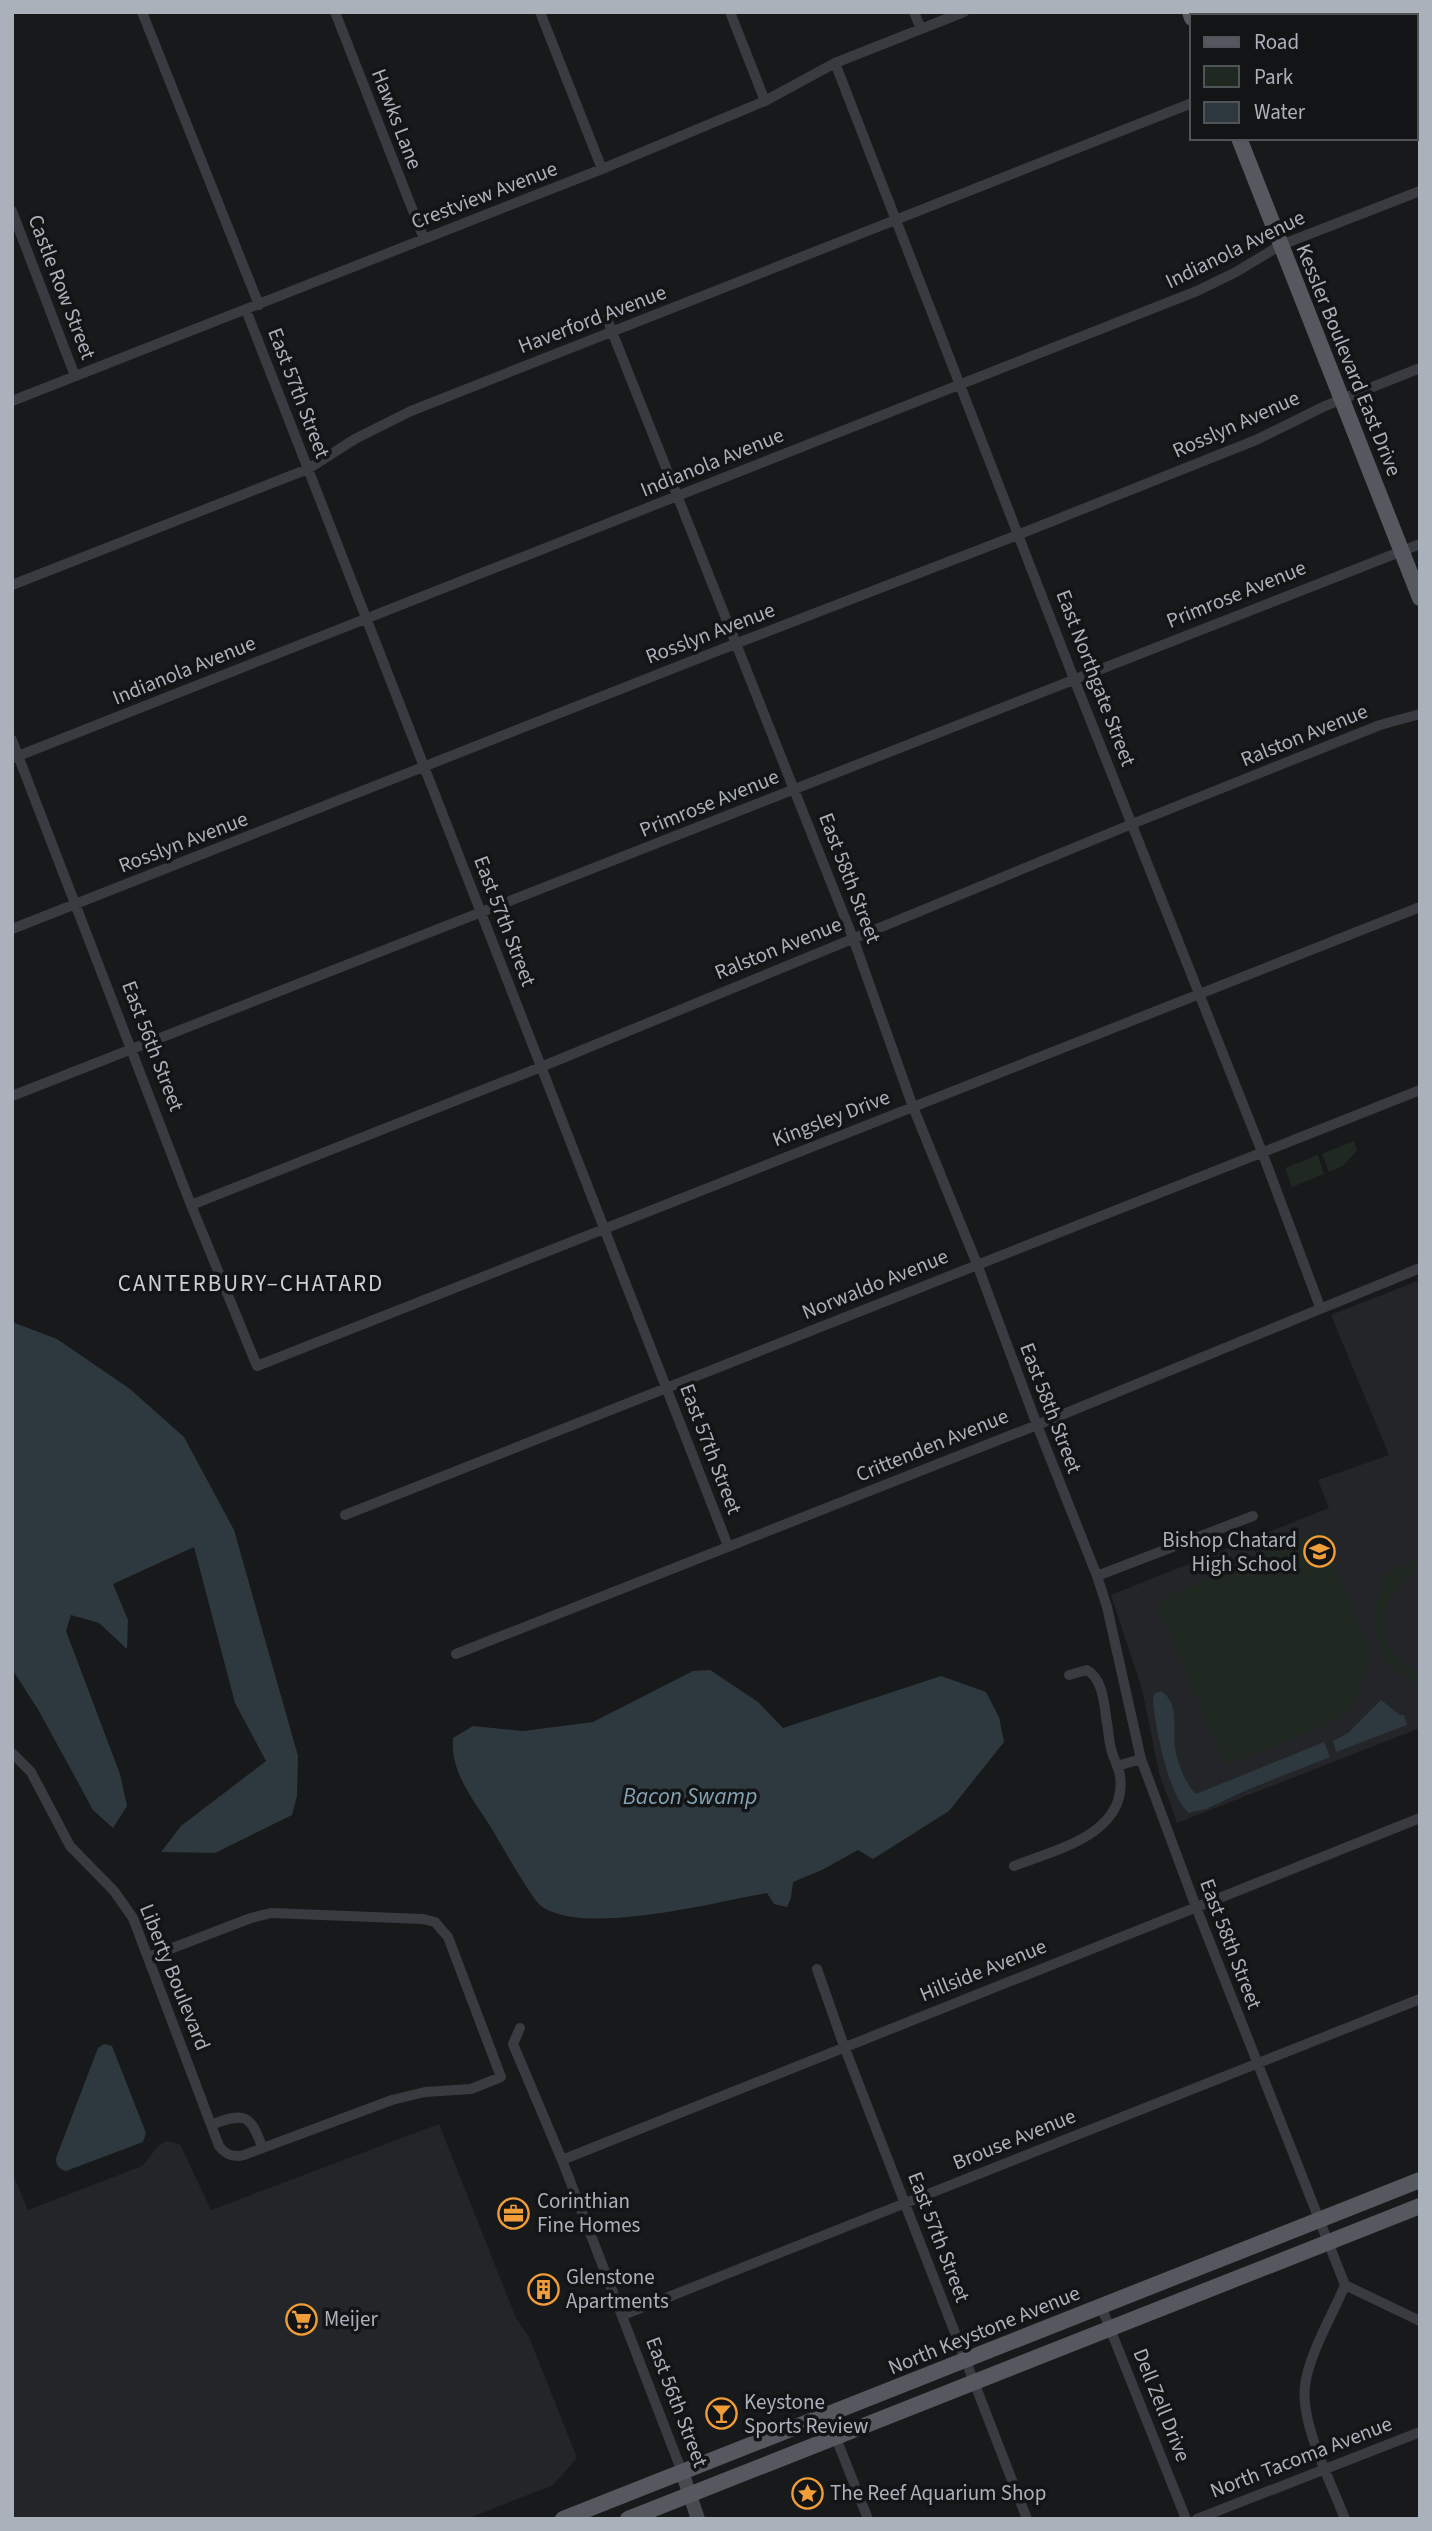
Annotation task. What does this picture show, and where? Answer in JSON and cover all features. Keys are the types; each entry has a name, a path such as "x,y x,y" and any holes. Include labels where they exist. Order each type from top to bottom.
{"main road":[{"name":"Kessler Boulevard East Drive","path":"1240,140 1420,598"},
{"name":"North Keystone Avenue","path":"563,2519 1420,2180"},
{"path":"628,2519 1420,2206"}],"street":[{"name":"East 57th Street","path":"142,12 258,305"},
{"name":"Hawks Lane","path":"335,12 424,239"},
{"path":"540,12 602,169"},
{"path":"730,12 765,101"},
{"path":"914,12 921,29"},
{"name":"Crestview Avenue","path":"12,401 602,169 765,101 835,63 964,12"},
{"name":"East Northgate Street","path":"835,63 1020,534 1074,679 1262,1152 1320,1307"},
{"name":"Haverford Avenue","path":"12,585 308,469 355,439 397,417 1190,104"},
{"name":"Indianola Avenue","path":"15,757 1203,289 1281,245 1420,191"},
{"name":"Castle Row Street","path":"12,211 75,376"},
{"name":"East 57th Street","path":"246,310 728,1546"},
{"name":"East 58th Street","path":"607,319 795,789 853,938 913,1107 977,1264 1097,1576 1107,1607 1141,1759 1196,1907 1345,2285"},
{"name":"Rosslyn Avenue","path":"12,929 1020,534 1265,436 1341,399 1420,368"},
{"name":"Primrose Avenue","path":"12,1096 1420,544"},
{"name":"Ralston Avenue","path":"191,1206 541,1068 1132,824 1380,725 1420,714"},
{"name":"East 56th Street","path":"12,740 15,757 76,905 191,1206 257,1366"},
{"name":"Kingsley Drive","path":"257,1366 1420,907"},
{"name":"Norwaldo Avenue","path":"345,1515 1420,1090"},
{"name":"Crittenden Avenue","path":"456,1654 1037,1424 1420,1268"},
{"path":"1097,1576 1253,1516"},
{"path":"1014,1866 1080,1840 1099,1828 1110,1814 1119,1793 1121,1777 1112,1752 1102,1693 1097,1681 1087,1670 1069,1675"},
{"name":"Liberty Boulevard","path":"12,1753 31,1772 70,1846 124,1904 138,1928 219,2146 226,2154 240,2157 410,2095 471,2089 501,2077 448,1937 435,1922 423,1919 271,1913 149,1957"},
{"path":"1117,1766 1141,1759"},
{"name":"Hillside Avenue","path":"562,2160 1420,1818"},
{"name":"East 57th Street","path":"817,1969 844,2046 1027,2519"},
{"name":"Brouse Avenue","path":"623,2315 1420,1999"},
{"name":"East 56th Street","path":"520,2028 513,2044 623,2315 698,2519"},
{"path":"213,2124 232,2117 248,2119 255,2127 262,2147"},
{"path":"1345,2519 1306,2416 1304,2386 1311,2364 1345,2285 1420,2321"},
{"name":"Dell Zell Drive","path":"1101,2306 1186,2519"},
{"path":"827,2415 868,2519"},
{"name":"North Tacoma Avenue","path":"1197,2519 1420,2432"}],"shaded area":[{"name":"Bishop Chatard High School","path":"1420,1280 1420,1728 1177,1823 1159,1773 1142,1689 1111,1595 1329,1508 1318,1480 1389,1455 1331,1315"},
{"path":"439,2124 516,2318 529,2337 577,2458 553,2485 467,2519 12,2519 12,2172 28,2210 142,2166 160,2144 167,2141 180,2144 211,2210"}],"green space":[{"path":"1354,1141 1357,1150 1343,1166 1329,1172 1322,1154"},
{"path":"1318,1155 1324,1174 1292,1187 1285,1168"},
{"path":"1321,1531 1367,1644 1367,1663 1360,1688 1353,1704 1335,1721 1225,1766 1159,1608 1165,1597"},
{"path":"1420,1559 1420,1571 1404,1580 1393,1593 1386,1607 1384,1622 1392,1651 1404,1663 1420,1672 1420,1683 1392,1667 1377,1642 1374,1627 1379,1596 1386,1582 1382,1574"}],"water":[{"path":"12,1322 57,1339 130,1389 184,1437 234,1530 298,1756 297,1796 292,1815 215,1853 161,1852 181,1826 266,1761 235,1703 194,1547 113,1584 128,1620 127,1649 99,1623 71,1615 66,1631 120,1774 127,1806 113,1828 93,1810 39,1711 12,1669"},
{"name":"Bacon Swamp","path":"710,1670 758,1702 783,1728 941,1676 986,1692 999,1717 1004,1742 949,1811 873,1859 858,1850 793,1882 787,1907 774,1904 767,1893 618,1918 561,1915 541,1906 459,1775 453,1738 473,1726 523,1731 593,1722 693,1671"},
{"path":"1161,1691 1173,1710 1175,1748 1180,1766 1196,1794 1324,1742 1330,1757 1206,1809 1189,1813 1175,1793 1160,1743 1153,1701 1154,1694"},
{"path":"1381,1700 1400,1715 1404,1715 1407,1725 1336,1752 1333,1741 1348,1733"},
{"path":"104,2044 112,2046 146,2133 143,2142 66,2171 58,2167 56,2158 98,2048"}],"place":[{"name":"Bishop Chatard High School","path":"1320,1552"},
{"name":"Corinthian Fine Homes","path":"514,2213"},
{"name":"Glenstone Apartments","path":"543,2289"},
{"name":"Meijer","path":"301,2319"},
{"name":"Keystone Sports Review","path":"721,2414"},
{"name":"The Reef Aquarium Shop","path":"807,2493"}],"district":[{"name":"CANTERBURY–CHATARD","path":"251,1283"}]}
